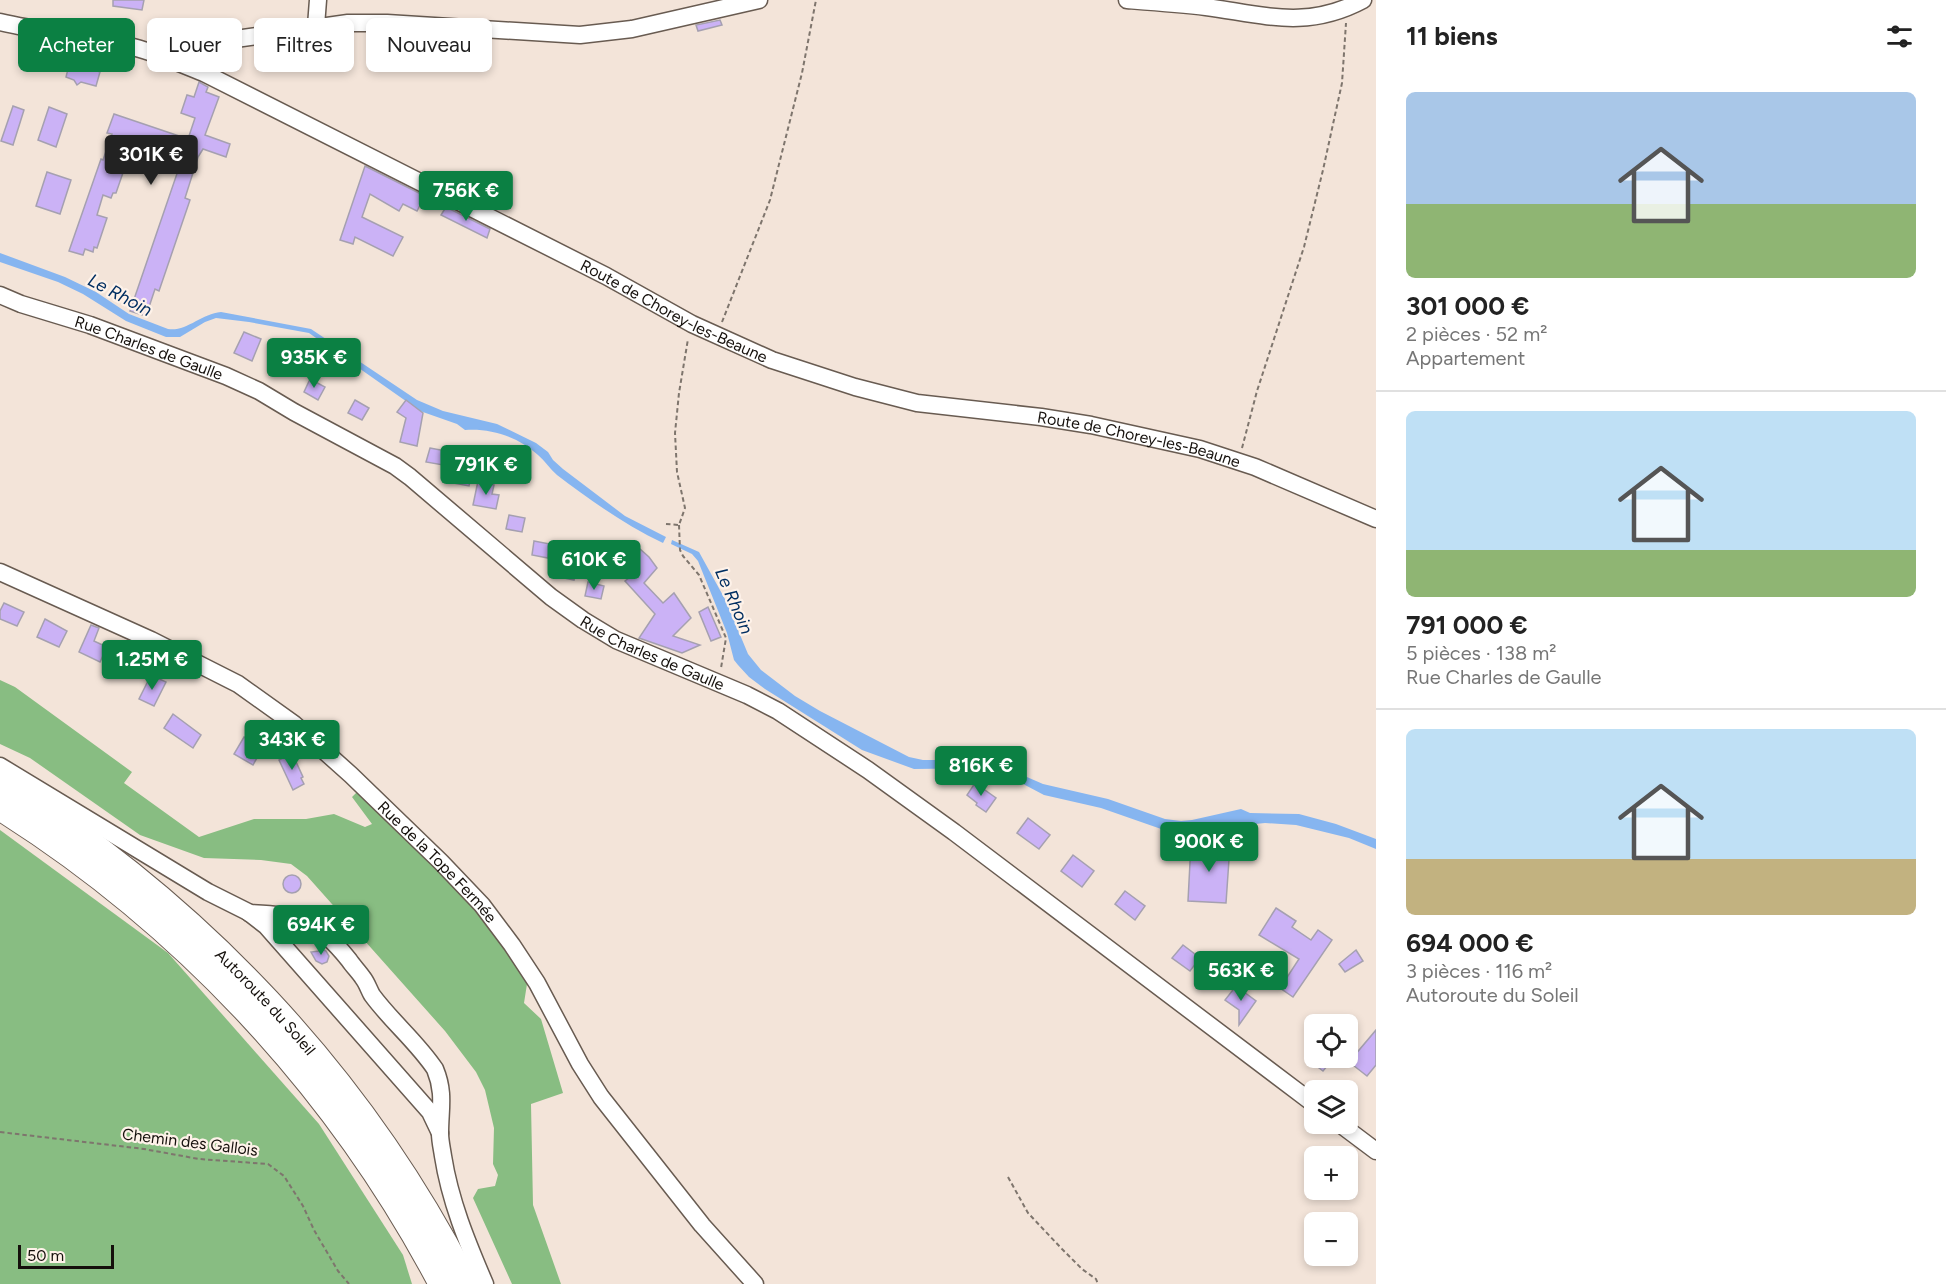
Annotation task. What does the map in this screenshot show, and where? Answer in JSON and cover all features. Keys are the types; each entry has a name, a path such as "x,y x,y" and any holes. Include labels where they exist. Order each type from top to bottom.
{"highway":[{"name":"Autoroute du Soleil","path":"0,782 88,841 160,898 229,961 276,1010 331,1074 378,1137 428,1215 466,1284"},
{"name":"Autoroute du Soleil","path":"0,807 77,860 140,909 197,959 249,1012 315,1088 360,1149 401,1212 442,1284"}],"street":[{"path":"317,18 318,0"},
{"path":"354,23 580,34 632,29 758,0"},
{"path":"1127,0 1206,7 1289,19 1324,16 1364,0"},
{"name":"Route de Chorey-les-Beaune","path":"0,22 128,45 147,52"},
{"name":"Route de Chorey-les-Beaune","path":"199,72 606,276 692,324 772,360 893,398 1091,425 1190,446 1238,460 1376,519"},
{"name":"Rue Charles de Gaulle","path":"0,295 21,304 90,324 226,376 259,391 410,477 551,597 583,620 616,640 747,695 778,711 868,770 1304,1096"},
{"name":"Rue de la Tope Fermée","path":"0,572 151,640 238,684 294,724 351,775 482,905 537,983 580,1064 601,1096 702,1225 755,1284"},
{"path":"0,766 208,892 248,912 266,926 430,1112 440,1133"},
{"path":"248,912 298,918 314,926 334,942 364,979 371,994 435,1069 442,1094 440,1133 447,1180 452,1201 485,1284"},
{"path":"1353,1134 1376,1151"}],"path":[{"path":"716,335 770,200 802,73 816,0"},
{"path":"1238,460 1257,391 1304,247 1326,159 1342,83 1346,23 1345,15 1340,11"},
{"path":"692,324 679,393 675,433 677,472 685,508 679,527 680,550 699,575 726,638 719,683"},
{"path":"666,524 679,527"},
{"name":"Chemin des Gallois","path":"0,1132 144,1149 200,1159 268,1164 284,1176 338,1271 349,1284"},
{"path":"1008,1177 1028,1213 1082,1269 1096,1279 1098,1284"}],"green space":[{"path":"0,680 15,687 132,772 124,783 199,837 254,819 306,819 334,814 365,827 372,824 352,797 361,788 476,902 522,969 527,984 524,1003 541,1019 563,1093 531,1104 533,1205 561,1284 512,1284 473,1198 478,1189 495,1186 498,1175 493,1164 494,1128 485,1090 476,1072 445,1031 307,876 291,864 261,860 204,858 140,835 30,758 0,744"},
{"path":"0,830 168,953 319,1124 403,1255 412,1284 0,1284"}],"water":[{"path":"0,253 65,277 96,292 129,314 168,329 181,328 221,312 311,329 417,400 443,411 497,424 536,443 548,452 563,469 625,516 666,537 663,543 608,512 557,475 541,457 522,443 495,432 465,430 457,424 420,411 309,333 216,318 180,337 166,337 126,321 83,294 58,282 0,262"},
{"path":"672,540 699,552 726,601 748,654 761,670 795,696 820,711 909,757 923,760 988,760 1043,784 1108,799 1165,819 1192,820 1241,809 1250,813 1299,814 1336,824 1376,839 1376,849 1349,838 1296,825 1265,823 1185,831 1164,830 1101,808 1044,795 993,768 914,769 862,750 765,689 738,665 734,660 727,633 698,561 692,554 671,544"}],"building":[{"path":"113,0 144,0 142,10 113,6"},
{"path":"720,20 722,25 698,31 696,25"},
{"path":"67,72 100,72 96,86 81,82 77,85 74,80 66,77"},
{"path":"199,82 208,87 206,92 219,97 205,135 230,144 226,157 203,149 198,157 185,198 190,200 159,291 155,289 146,316 130,311 182,159 123,138 115,161 126,164 116,193 113,193 111,198 103,195 97,215 107,218 97,248 94,247 93,252 85,249 83,255 69,251 112,134 107,133 114,114 188,139 195,118 181,113 187,95 194,97"},
{"path":"13,106 24,110 13,145 1,141"},
{"path":"49,107 67,114 56,147 38,140"},
{"path":"365,166 425,196 417,211 403,204 399,211 370,194 362,217 403,237 393,256 355,237 353,244 340,240"},
{"path":"47,172 71,180 60,214 36,206"},
{"path":"446,207 490,229 487,238 441,215"},
{"path":"244,332 261,339 252,361 234,353"},
{"path":"310,379 325,387 318,400 304,392"},
{"path":"355,400 369,408 362,420 348,413"},
{"path":"406,400 423,413 417,446 400,442 406,418 397,412"},
{"path":"430,448 446,451 443,465 426,462"},
{"path":"456,469 472,472 469,486 453,483"},
{"path":"478,481 494,485 492,494 499,495 496,509 473,505"},
{"path":"509,515 525,518 522,532 506,529"},
{"path":"534,541 550,544 548,558 532,555"},
{"path":"640,549 657,568 644,583 663,603 674,593 691,618 673,636 700,645 682,653 639,638 655,614 625,581 639,570 629,562"},
{"path":"561,562 577,566 574,580 559,577"},
{"path":"588,582 604,586 601,599 585,596"},
{"path":"4,603 24,612 17,626 0,619 0,611"},
{"path":"708,607 721,637 711,641 699,612"},
{"path":"45,619 67,631 59,647 37,637"},
{"path":"91,625 99,628 94,641 107,647 100,662 79,652"},
{"path":"151,675 166,682 154,706 139,699"},
{"path":"173,714 201,735 193,748 164,728"},
{"path":"244,737 263,747 253,765 234,754"},
{"path":"292,753 304,784 293,790 279,760"},
{"path":"975,783 996,798 986,812 967,795"},
{"path":"1028,818 1050,835 1039,849 1017,833"},
{"path":"1191,843 1230,845 1226,903 1188,901"},
{"path":"1073,855 1094,871 1082,887 1061,871"},
{"path":"292,875 300,880 301,884 296,892 292,893 284,888 283,884 288,876"},
{"path":"1125,891 1145,906 1135,920 1115,904"},
{"path":"1276,908 1296,921 1292,927 1311,940 1318,930 1332,940 1293,997 1280,988 1299,959 1259,935"},
{"path":"1183,945 1200,958 1190,971 1172,958"},
{"path":"322,949 329,956 327,962 322,964 316,961 311,952"},
{"path":"1356,950 1363,961 1345,972 1339,964"},
{"path":"1236,986 1256,1001 1239,1025 1239,1010 1225,1000"},
{"path":"1376,1030 1376,1065 1367,1076 1357,1068 1358,1051"}],"water label":[{"name":"Le Rhoin","path":"120,295"},
{"name":"Le Rhoin","path":"734,601"}]}
